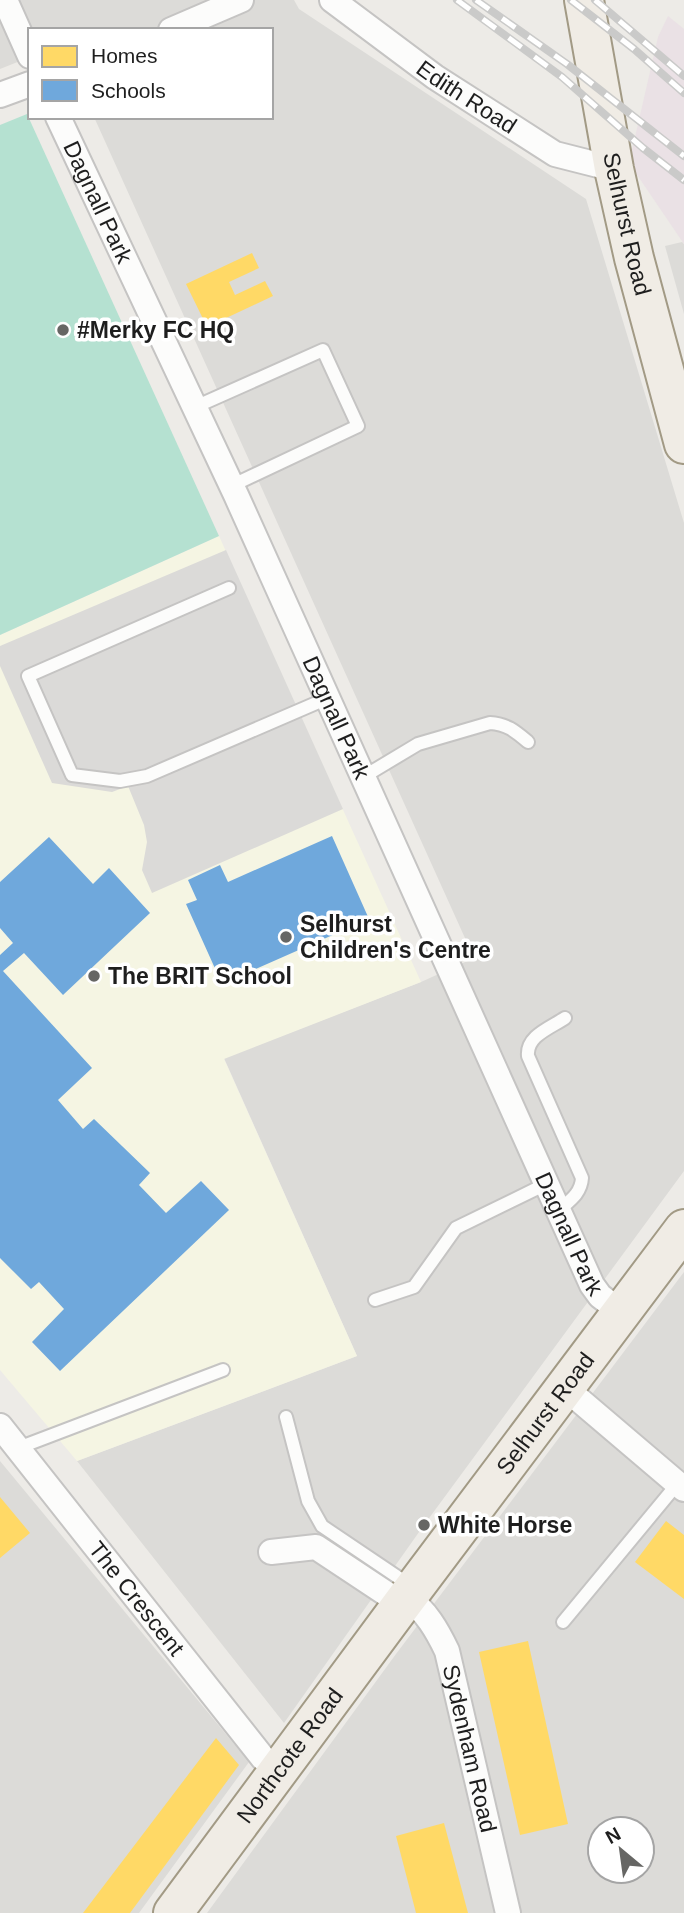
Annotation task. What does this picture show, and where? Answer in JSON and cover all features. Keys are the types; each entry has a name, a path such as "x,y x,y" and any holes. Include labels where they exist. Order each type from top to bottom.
{"main road":[{"name":"Selhurst Road","path":"584,0 614,169 684,444"},
{"name":"Selhurst Road","path":"407,1596 684,1229"},
{"name":"Northcote Road","path":"173,1913 407,1596"}],"street":[{"path":"5,0 28,52"},
{"path":"176,28 241,0"},
{"name":"Edith Road","path":"332,0 435,77 555,154 614,169"},
{"path":"0,95 28,85"},
{"name":"Dagnall Park","path":"59,119 232,486 592,1285 600,1296 621,1312"},
{"path":"564,1387 681,1486"},
{"name":"The Crescent","path":"0,1426 263,1758 278,1770"},
{"name":"Sydenham Road","path":"271,1552 316,1547 407,1596 420,1607 439,1634 447,1651 508,1913"}],"lane":[{"path":"195,407 323,350 358,426 232,486"},
{"path":"229,588 28,676 72,775 120,781 147,776 328,698"},
{"path":"363,777 418,744 489,723 511,728 528,742"},
{"path":"558,1211 577,1194 582,1178 528,1056 528,1047 532,1040 565,1018"},
{"path":"375,1300 414,1287 456,1228 546,1184"},
{"path":"18,1448 223,1370"},
{"path":"286,1418 308,1501 322,1526 407,1596"},
{"path":"563,1622 681,1486"}],"shaded area":[{"path":"0,0 294,0 299,9 586,199 684,523 684,1171 424,1525 284,1723 77,1461 357,1356 224,1058 421,982 474,958 95,119 273,119 273,28 28,28 28,58 0,69"},
{"path":"668,16 684,29 684,244 629,163 658,37"},
{"path":"682,242 684,244 684,314 665,246"},
{"name":"The BRIT School","path":"219,536 421,982 224,1059 357,1356 77,1461 0,1370 0,635"},
{"path":"226,550 343,809 152,893 142,870 147,842 144,825 128,786 112,792 52,783 0,666 0,646"},
{"path":"684,1272 684,1913 207,1913 396,1654"},
{"path":"0,1461 249,1762 139,1913 0,1913"}],"green space":[{"name":"#Merky FC HQ","path":"27,114 219,536 0,635 0,125"}],"building: Homes":[{"path":"252,253 259,268 229,282 235,295 265,281 273,296 207,327 186,284"},
{"path":"0,1497 30,1533 0,1558"},
{"path":"666,1521 684,1535 684,1599 635,1562"},
{"path":"528,1641 568,1824 520,1835 479,1652"},
{"path":"216,1738 239,1765 130,1913 83,1913"},
{"path":"444,1823 468,1913 416,1913 396,1836"}],"building: Schools":[{"path":"332,836 369,919 222,984 186,904 197,900 188,880 220,865 228,882"},
{"path":"49,837 93,884 109,868 150,913 63,995 24,953 3,971 92,1068 58,1100 83,1129 94,1119 150,1173 139,1185 166,1213 201,1181 229,1210 60,1371 32,1342 64,1309 39,1282 31,1289 0,1258 0,955 13,943 0,928 0,882"}],"railway":[{"path":"457,0 562,77 684,180"},
{"path":"476,0 567,64 684,156"},
{"path":"571,0 634,49 684,93"},
{"path":"595,0 684,76"}],"place":[{"name":"#Merky FC HQ","path":"63,330"},
{"name":"Selhurst Children's Centre","path":"286,937"},
{"name":"The BRIT School","path":"94,976"},
{"name":"White Horse","path":"424,1525"}]}
